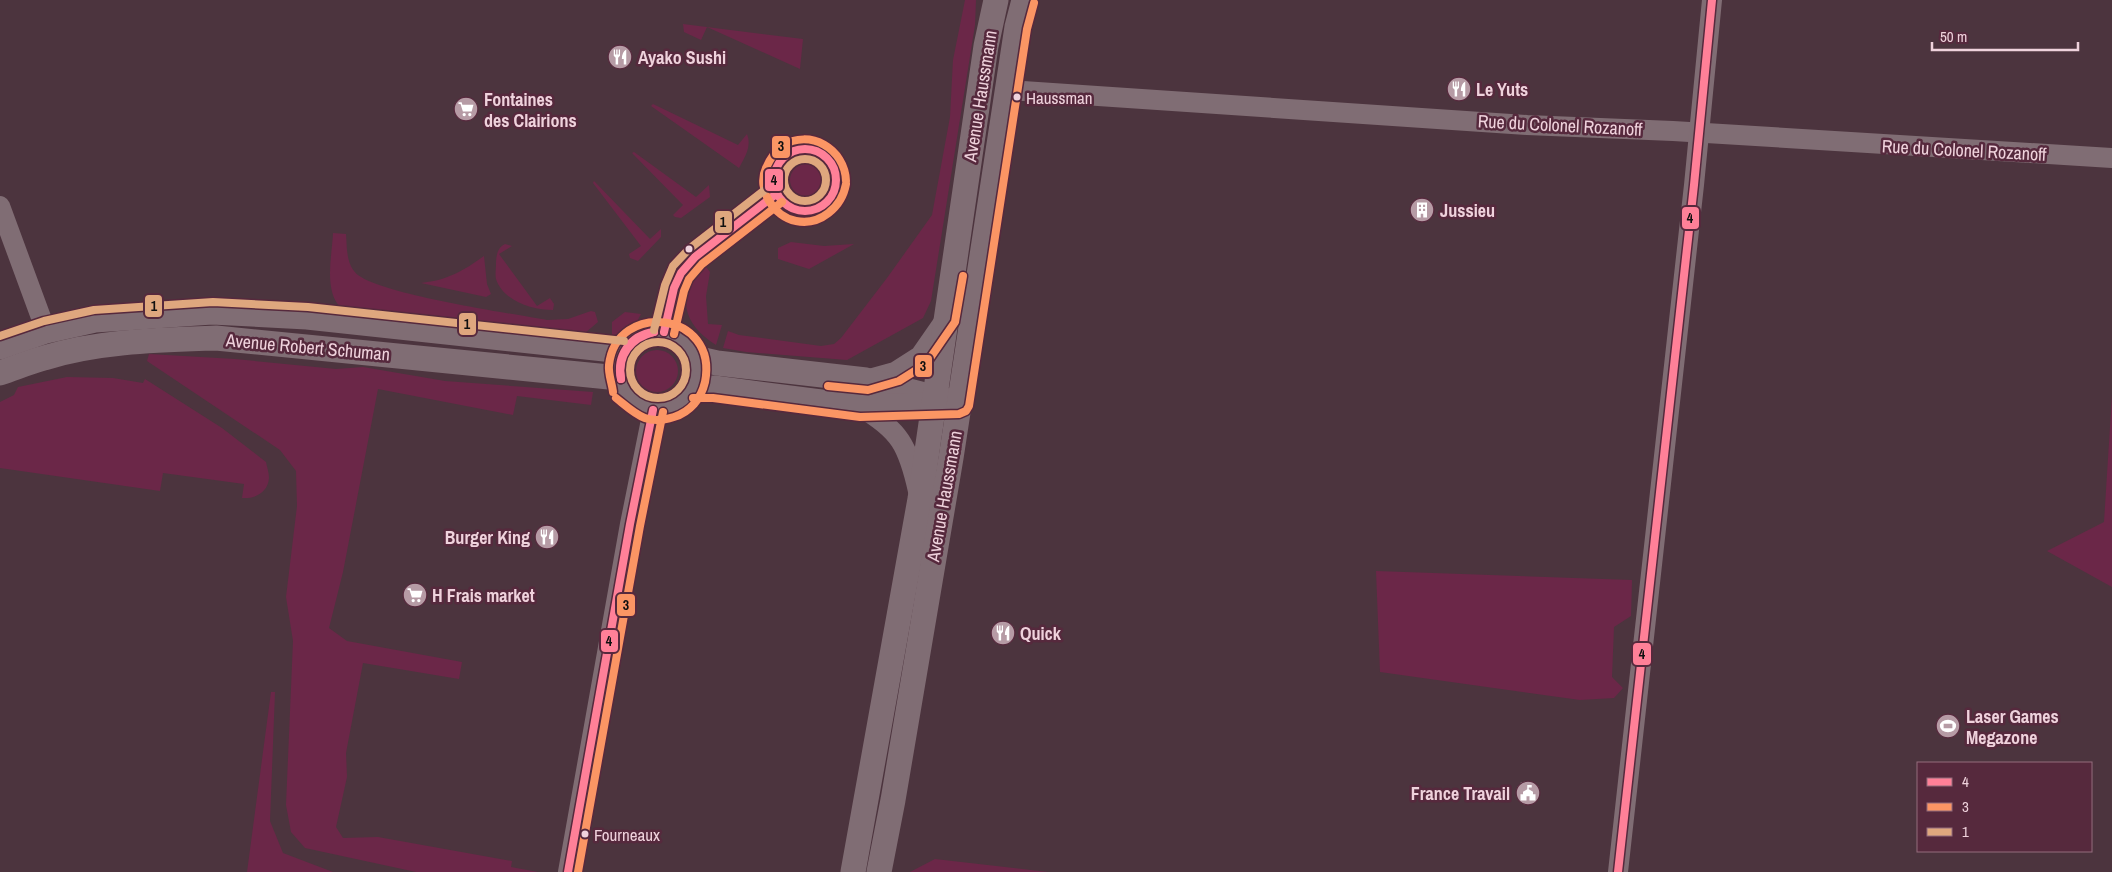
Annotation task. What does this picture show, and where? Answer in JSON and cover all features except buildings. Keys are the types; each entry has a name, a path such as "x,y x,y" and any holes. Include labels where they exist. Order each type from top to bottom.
{"street":[{"name":"Avenue Haussmann","path":"853,872 920,499 986,46 996,0"},
{"name":"Avenue Haussmann","path":"879,872 911,693 1024,0"},
{"path":"1618,872 1712,0"},
{"name":"Rue du Colonel Rozanoff","path":"1008,90 1527,125 1699,133 2112,158"},
{"path":"0,206 46,331"},
{"name":"Avenue Robert Schuman","path":"0,347 46,331 95,320 212,312 307,317 623,352"},
{"path":"866,380 895,372 920,356 946,318"},
{"path":"652,331 676,335 686,342 695,358 697,376 694,388 676,406 665,410 653,410 641,406 623,390 619,378 619,364 623,352 640,335 652,331"},
{"name":"Avenue Robert Schuman","path":"0,373 45,357 96,347 150,340 216,338 302,345 619,378"},
{"path":"695,358 711,362 866,380 934,401 959,404"},
{"path":"694,388 714,388 860,406 934,401"},
{"path":"860,406 882,420 903,444 912,462 920,499"},
{"path":"568,872 630,524 653,410"}],"shaded area":[{"path":"965,0 976,0 975,25 931,301 923,318 847,360 746,352 723,348 728,331 739,335 821,346 834,344 841,338 887,278 932,215 950,117 953,60"},
{"path":"683,24 707,27 701,40 684,32"},
{"path":"707,27 803,39 800,69"},
{"path":"653,104 738,145 747,134 749,143 739,168 651,106"},
{"path":"634,152 696,197 709,185 710,197 681,218 675,217 673,215 683,205 632,153"},
{"path":"806,164 812,165 817,169 821,174 821,186 817,191 812,195 806,196 800,195 795,191 791,186 790,180 791,174 795,169 800,165"},
{"path":"594,181 650,239 661,229 661,237 638,261 630,258 629,254 641,246 593,183"},
{"path":"333,233 346,234 348,258 354,271 365,279 386,287 444,302 547,320 568,319 591,311 595,312 598,322 585,333 578,334 342,309 332,293 330,263"},
{"path":"791,242 824,246 854,244 809,269 778,259 778,248"},
{"path":"505,244 512,246 499,254 537,306 550,298 554,304 553,310 545,310 520,303 505,293 500,287 496,277 496,258 499,249"},
{"path":"484,256 487,284 491,294 486,297 421,283 439,280 455,274"},
{"path":"706,267 710,272 706,296 708,324 722,325 716,345 696,328 687,309 686,298 689,288"},
{"path":"625,312 641,314 630,330 612,338 612,322"},
{"path":"657,350 672,356 678,371 672,386 657,392 642,386 636,371 642,356"},
{"path":"149,354 235,359 336,369 363,367 445,381 593,392 591,405 517,396 513,415 378,389 343,572 329,628 347,641 462,662 459,679 363,663 346,753 347,777 336,827 343,838 378,837 512,861 511,867 538,872 416,872 305,848 291,832 286,805 293,641 286,597 297,506 296,471 280,450 147,361"},
{"path":"67,377 113,378 143,383 145,379 222,428 266,462 269,478 266,488 256,496 242,498 244,484 163,473 160,491 0,468 0,402 14,395 18,387"},
{"path":"2112,395 2112,587 2047,551 2104,522"},
{"path":"1376,571 1632,580 1631,616 1614,627 1612,677 1623,688 1614,698 1580,700 1380,672"},
{"path":"271,692 275,692 270,821 283,853 333,872 247,872"},
{"path":"935,859 1048,872 910,872"}],"transit line":[{"name":"4","path":"1618,872 1694,185 1712,0"},
{"name":"3","path":"693,398 713,398 860,417 959,414 966,411 969,406 1027,29 1034,3"},
{"name":"3","path":"846,181 840,160 833,151 824,145 804,139 782,146 774,153 766,168 763,185 765,193 774,208 788,218 805,222 821,218 829,213 840,200 846,184"},
{"name":"4","path":"805,149 817,151 827,158 834,168 836,180 834,192 827,202 817,209 805,211 793,209 783,202 776,192 774,180 776,168 783,158 793,151 805,149"},
{"name":"1","path":"801,159 809,159 820,165 826,180 820,195 809,201 801,201 790,195 784,184 784,176 790,165 801,159"},
{"name":"1","path":"654,330 665,285 673,266 689,249 770,186"},
{"name":"4","path":"664,332 674,288 681,273 695,257 776,194"},
{"name":"3","path":"674,334 684,291 689,279 702,264 782,202"},
{"name":"3","path":"828,386 868,390 899,381 926,364 955,322 963,276"},
{"name":"1","path":"0,336 44,321 94,310 213,302 308,307 624,341"},
{"name":"3","path":"613,392 609,365 616,344 629,330 646,323 665,322 683,328 697,340 705,358 705,382 698,399 685,412 664,419 649,419 642,417 616,398"},
{"name":"4","path":"621,379 621,362 627,348 638,337 654,332"},
{"name":"4","path":"621,379 621,362 627,349 639,338 654,332"},
{"name":"1","path":"652,342 664,342 674,346 682,354 686,370 682,386 674,394 664,398 652,398 642,394 634,386 630,376 630,364 634,354 642,346 652,342"},
{"name":"4","path":"568,872 630,524 653,410"},
{"name":"3","path":"578,872 640,526 663,412"}],"place":[{"name":"Ayako Sushi","path":"620,57"},
{"name":"Le Yuts","path":"1459,89"},
{"name":"Haussman","path":"1017,97"},
{"name":"Fontaines des Clairions","path":"466,109"},
{"name":"Jussieu","path":"1422,210"},
{"name":"Burger King","path":"547,537"},
{"name":"H Frais market","path":"415,595"},
{"name":"Quick","path":"1003,633"},
{"name":"Laser Games Megazone","path":"1948,726"},
{"name":"France Travail","path":"1528,793"},
{"name":"Fourneaux","path":"585,834"}]}
